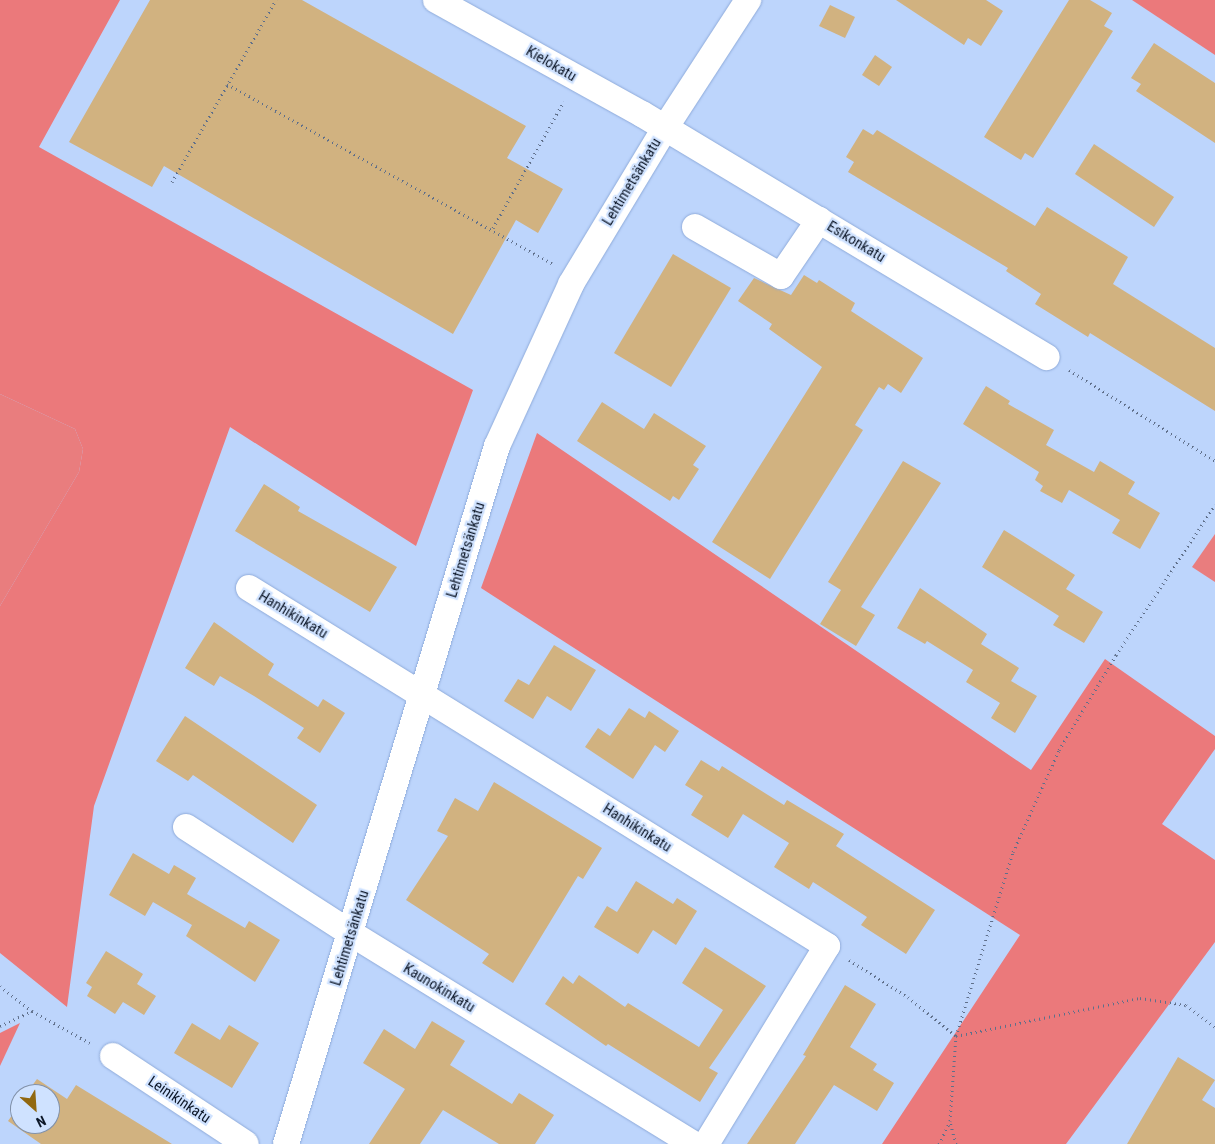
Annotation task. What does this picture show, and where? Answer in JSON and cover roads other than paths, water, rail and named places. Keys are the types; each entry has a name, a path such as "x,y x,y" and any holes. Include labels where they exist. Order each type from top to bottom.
{"street":[{"name":"Kielokatu","path":"436,0 665,128"},
{"name":"Lehtimetsänkatu","path":"286,1144 352,934 497,446 571,284 665,128 748,0"},
{"name":"Esikonkatu","path":"665,128 1047,357"},
{"path":"695,227 781,276 819,220"},
{"name":"Hanhikinkatu","path":"249,588 423,694 827,946 706,1144"},
{"name":"Kaunokinkatu","path":"186,827 352,934 694,1144"},
{"name":"Leinikinkatu","path":"113,1056 246,1144"}]}
